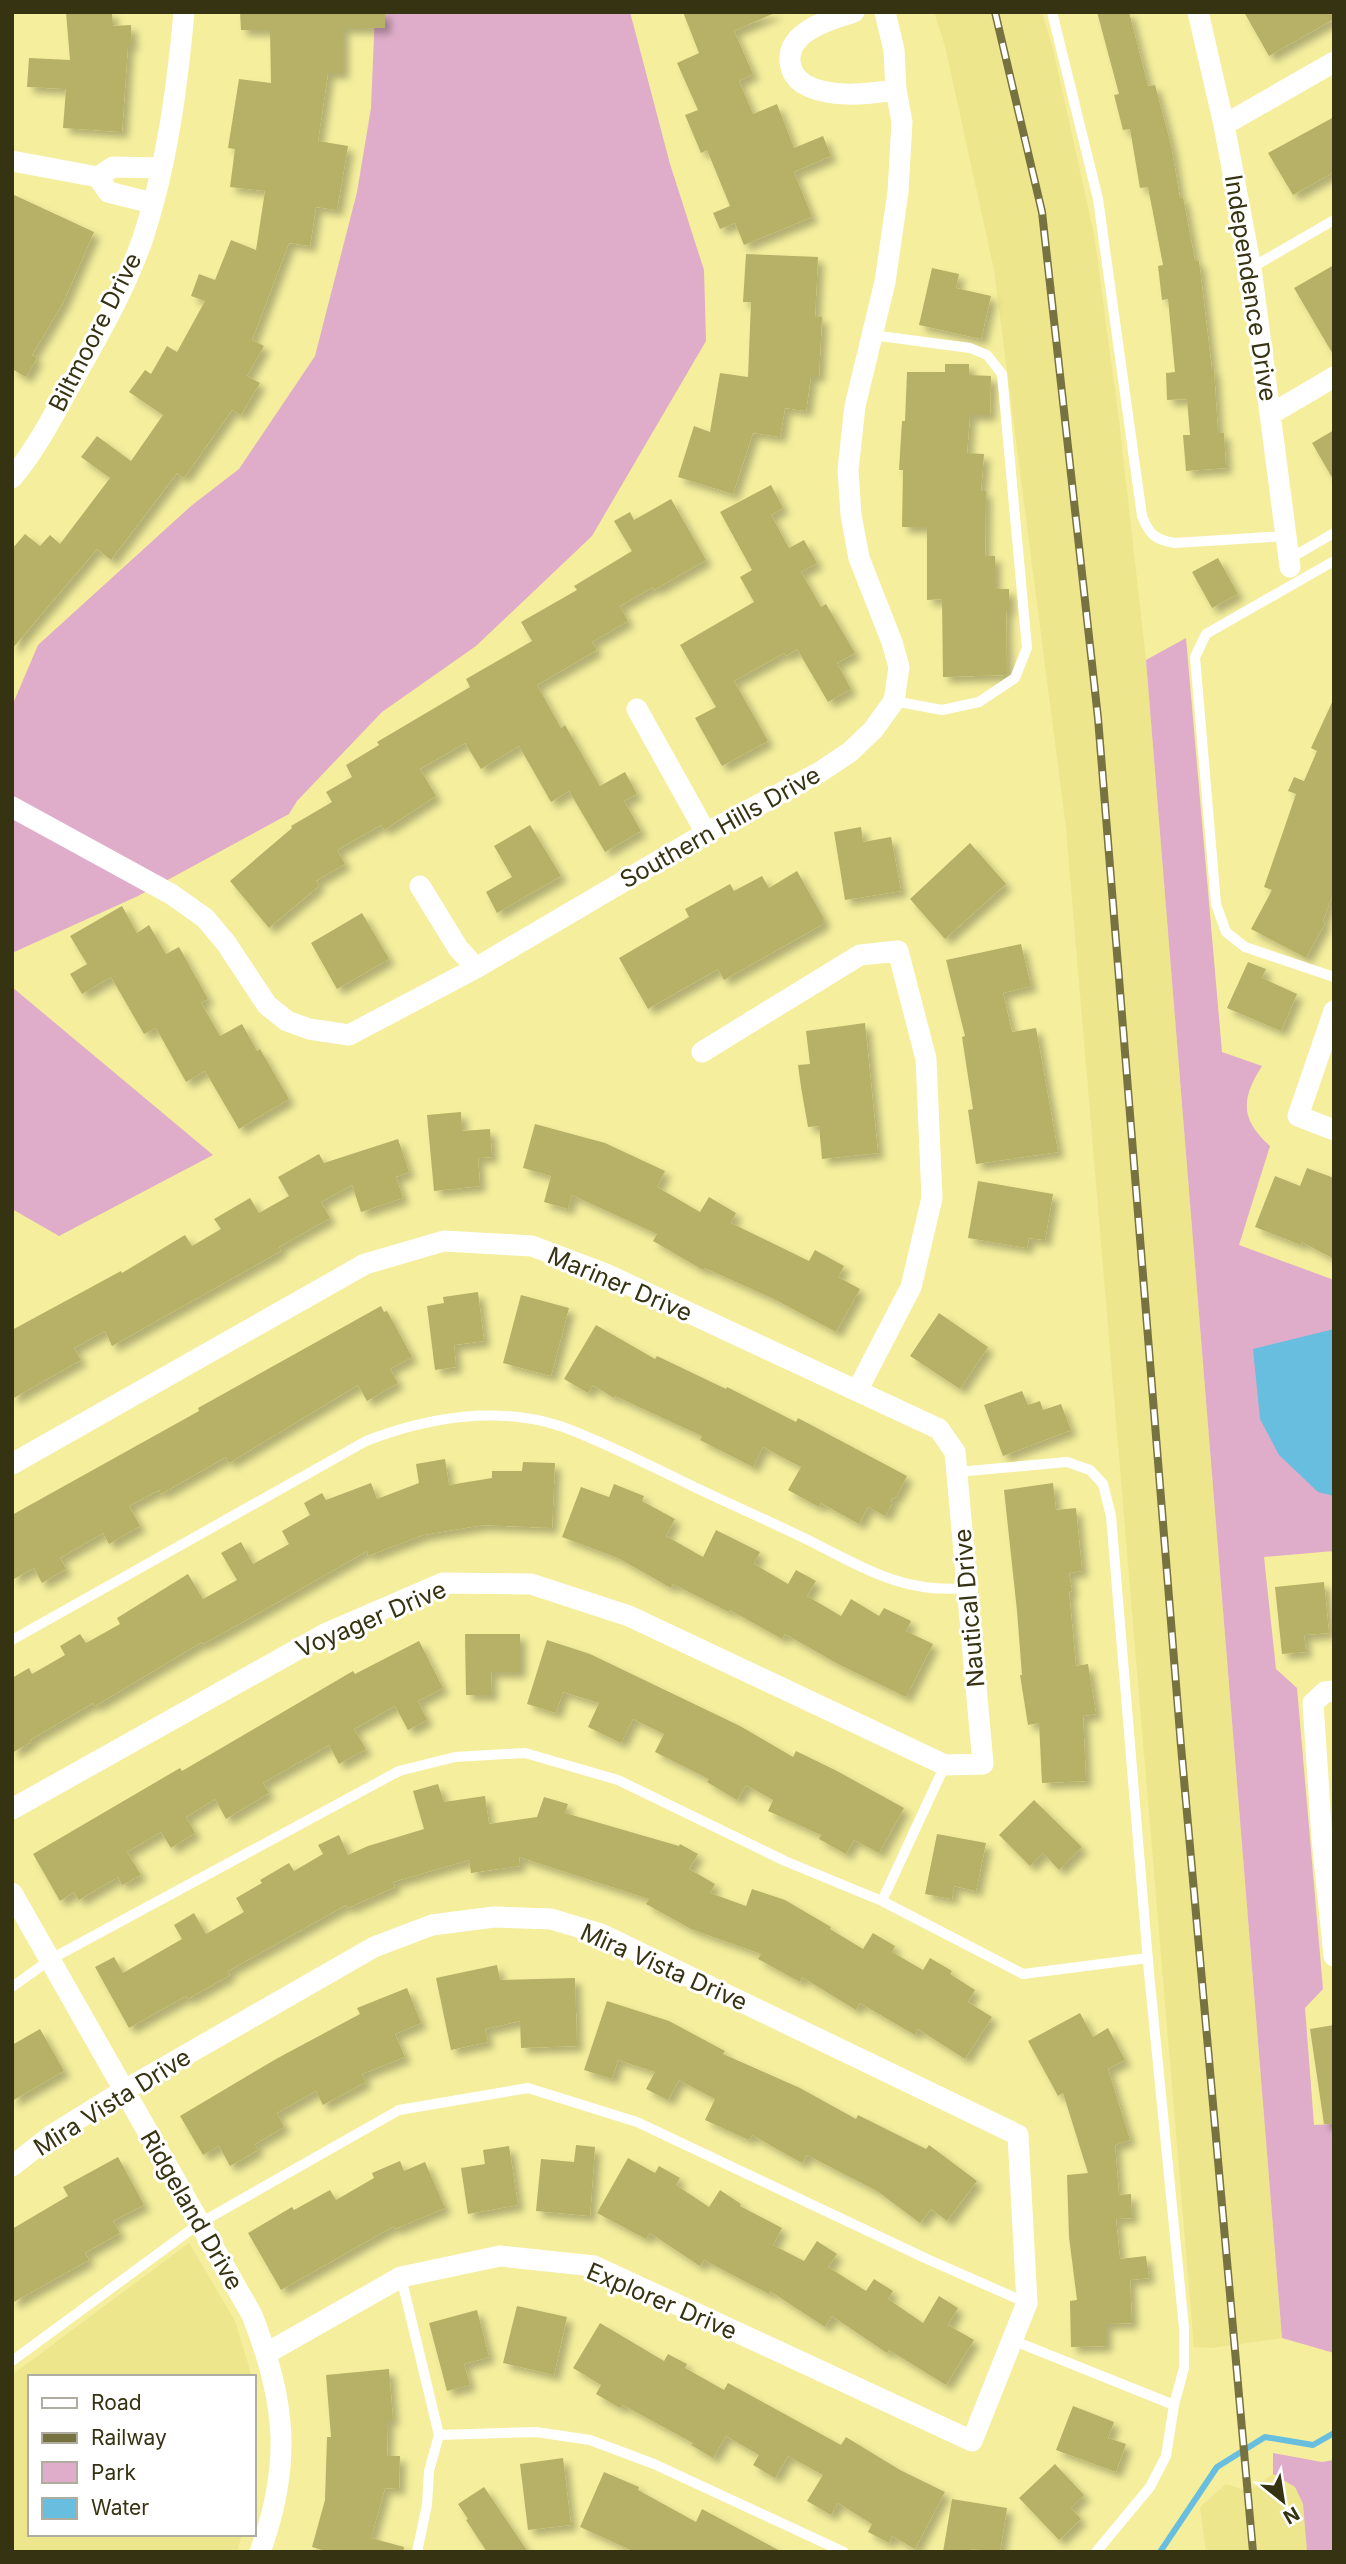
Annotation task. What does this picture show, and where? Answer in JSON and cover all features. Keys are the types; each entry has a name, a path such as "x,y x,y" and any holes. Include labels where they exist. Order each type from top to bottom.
{"street":[{"name":"Biltmoore Drive","path":"12,478 53,414 119,294 142,239 171,124 184,12"},
{"path":"854,12 818,26 798,39 790,51 792,71 806,85 829,91 868,94 896,90"},
{"name":"Southern Hills Drive","path":"12,807 171,894 205,918 226,943 267,1005 287,1021 309,1029 349,1035 475,968 706,833 820,772 850,751 873,730 894,701 899,667 859,558 851,515 848,470 855,406 885,282 898,192 902,122 896,90 894,50 886,12"},
{"name":"Independence Drive","path":"1198,12 1224,125 1251,268 1289,563"},
{"path":"1224,125 1334,62"},
{"path":"12,161 98,177 108,191 152,203"},
{"path":"98,177 113,167 161,168"},
{"path":"1271,414 1334,377"},
{"path":"637,709 706,833"},
{"path":"420,886 457,948 475,968"},
{"path":"702,1052 860,955 898,951 926,1059 932,1198 911,1287 857,1391"},
{"path":"1334,1011 1298,1116 1334,1130"},
{"name":"Mariner Drive","path":"12,1464 365,1264 444,1241 532,1246 606,1274 939,1429 956,1462"},
{"name":"Nautical Drive","path":"956,1462 984,1764"},
{"name":"Voyager Drive","path":"12,1809 325,1634 443,1583 531,1584 629,1616 945,1765 984,1764"},
{"path":"1334,1691 1325,1692 1313,1703 1328,1839 1334,1956"},
{"name":"Ridgeland Drive","path":"12,1893 252,2315 267,2353 279,2401 283,2448 274,2514 260,2552"},
{"name":"Mira Vista Drive","path":"12,2166 52,2135 123,2091 374,1947 432,1925 494,1917 551,1919 601,1934 1018,2135 1027,2303"},
{"name":"Explorer Drive","path":"267,2353 401,2277 500,2256 594,2266 972,2441 1012,2340"},
{"path":"1012,2340 1027,2303"}],"lane":[{"path":"1052,12 1098,199 1142,516 1148,531 1158,540 1175,542 1286,536"},
{"path":"1251,268 1334,220"},
{"path":"872,335 970,348 986,355 1002,374 1027,648 1015,678 979,702 943,710 894,701"},
{"path":"1289,563 1334,533"},
{"path":"1334,561 1206,634 1195,657 1216,904 1226,933 1245,947 1334,977"},
{"path":"12,1640 331,1458 366,1441 419,1423 477,1416 502,1416 560,1426 890,1580 936,1590 968,1588"},
{"path":"956,1462 1067,1462 1090,1471 1103,1484 1111,1516 1148,1958 1184,2328 1184,2368 1174,2405 1166,2456 1150,2487 1096,2552"},
{"path":"12,1987 51,1959 399,1771 455,1757 525,1753 618,1780 785,1861 882,1901 1023,1974 1148,1958"},
{"path":"882,1901 945,1765"},
{"path":"12,2361 200,2223 399,2110 528,2088 637,2122 927,2259 1027,2303"},
{"path":"401,2277 439,2435 429,2471 427,2505 417,2552"},
{"path":"1012,2340 1174,2405"},
{"path":"439,2435 536,2432 590,2440 654,2464 844,2552"}],"shaded area":[{"path":"934,12 1042,12 1053,49 1094,234 1119,420 1146,660 1282,2338 1211,2348 1194,2347 1066,828 994,270 945,46"},
{"path":"189,2243 235,2321 251,2375 28,2375 28,2536 241,2536 237,2552 12,2552 12,2375"},
{"path":"1273,2474 1295,2487 1303,2504 1307,2552 1206,2552 1200,2507 1226,2484 1248,2491"}],"green space":[{"path":"375,12 630,12 670,164 704,270 706,341 592,536 476,646 382,712 297,801 289,814 138,896 12,953 12,706 38,645 191,506 239,469 315,356 357,192 371,108"},
{"path":"1186,638 1222,1052 1262,1066 1250,1089 1247,1108 1253,1127 1270,1146 1239,1245 1334,1280 1334,1551 1264,1557 1276,1669 1297,1688 1323,1989 1305,2008 1314,2125 1334,2124 1334,2353 1282,2338 1146,660"},
{"path":"12,987 213,1155 59,1236 12,1209"},
{"path":"1273,2453 1322,2462 1334,2460 1334,2552 1307,2552 1303,2504 1295,2487 1273,2474"}],"water":[{"path":"1334,1329 1334,1496 1318,1492 1279,1455 1260,1419 1253,1349"}],"building":[{"path":"66,12 112,12 113,26 131,25 132,45 128,45 122,132 63,128 66,89 27,87 29,58 70,60"},
{"path":"240,12 385,12 385,28 343,28 343,73 328,73 318,141 348,146 337,210 316,207 310,246 289,243 252,340 264,346 247,376 260,383 241,415 232,410 184,478 177,473 111,560 97,549 12,649 12,549 25,534 40,546 50,535 60,544 110,478 81,457 97,436 131,461 163,415 129,392 145,370 151,374 167,346 177,352 205,301 191,296 199,274 215,280 231,240 256,250 265,191 230,187 235,149 228,148 239,79 271,83 270,30 241,30"},
{"path":"683,12 777,12 734,31 753,74 739,81 753,114 777,104 794,148 823,136 831,156 794,172 812,217 744,245 735,223 720,229 713,213 730,206 707,150 701,153 685,115 698,110 677,63 699,53"},
{"path":"1097,12 1129,12 1148,86 1155,85 1171,145 1180,198 1183,197 1195,261 1199,261 1214,370 1218,433 1224,433 1226,468 1186,471 1183,435 1190,435 1187,399 1167,400 1166,373 1175,372 1168,299 1162,300 1158,266 1163,265 1148,187 1140,188 1130,129 1123,130 1114,95 1119,94"},
{"path":"1244,12 1334,12 1334,19 1269,56"},
{"path":"1334,117 1334,172 1293,195 1268,153"},
{"path":"12,194 94,232 63,303 32,355 37,358 26,377 12,369"},
{"path":"746,254 818,257 815,317 822,317 819,376 811,376 806,411 785,408 780,437 753,433 733,494 678,477 694,426 710,432 720,373 748,377 751,302 743,302"},
{"path":"1334,265 1334,356 1294,288"},
{"path":"932,268 959,274 956,288 991,296 981,339 919,325"},
{"path":"945,364 969,364 969,375 991,376 990,415 970,415 967,453 984,454 981,491 986,491 985,556 995,556 995,589 1009,589 1005,675 943,677 942,599 927,600 927,527 902,527 903,470 899,470 907,372 945,372"},
{"path":"1334,430 1334,481 1312,443"},
{"path":"771,485 783,508 771,515 789,548 804,540 817,563 801,572 821,607 826,604 855,653 837,663 851,689 828,702 797,649 786,656 784,653 734,681 768,741 722,766 695,718 716,707 680,645 754,602 740,577 752,570 720,512"},
{"path":"671,499 706,560 620,606 628,621 592,642 597,650 537,685 561,728 565,725 600,786 625,772 637,794 624,801 641,831 605,852 569,791 551,802 519,746 481,769 465,743 420,769 436,796 384,830 381,825 337,850 345,864 316,881 319,886 269,928 230,881 292,828 291,826 332,802 326,792 352,777 346,765 379,745 377,742 470,687 466,679 532,641 521,622 577,590 574,586 632,551 614,521 630,512 634,520"},
{"path":"1218,558 1238,594 1212,608 1192,572"},
{"path":"1334,698 1334,891 1323,921 1325,923 1306,958 1251,929 1272,890 1264,887 1296,794 1288,791 1294,777 1304,781 1317,751 1311,748"},
{"path":"530,825 561,876 497,913 486,892 512,877 494,846"},
{"path":"861,827 863,842 891,837 901,891 845,900 834,832"},
{"path":"970,843 1006,884 945,939 910,899"},
{"path":"797,871 823,917 823,924 724,980 718,969 648,1009 619,958 689,917 685,909 730,884 734,891 762,876 769,888"},
{"path":"122,906 137,933 149,925 166,954 179,947 208,999 201,1003 220,1036 242,1024 289,1099 239,1129 205,1071 186,1082 156,1028 144,1034 111,977 82,994 70,974 87,964 70,936"},
{"path":"362,913 389,959 337,989 311,943"},
{"path":"1021,944 1031,986 1003,993 1012,1032 1036,1028 1058,1152 976,1164 968,1110 973,1109 962,1037 965,1036 946,960"},
{"path":"1248,962 1266,969 1262,978 1297,994 1281,1031 1227,1008"},
{"path":"865,1023 878,1153 822,1159 819,1126 808,1127 798,1065 810,1064 806,1031"},
{"path":"461,1112 462,1131 490,1129 492,1157 478,1158 480,1186 434,1191 427,1115"},
{"path":"535,1124 605,1143 665,1171 657,1187 700,1212 709,1197 736,1213 731,1223 809,1261 815,1250 844,1266 838,1277 860,1289 836,1332 774,1299 705,1268 703,1270 653,1241 657,1234 572,1195 568,1209 544,1202 551,1176 523,1168"},
{"path":"398,1139 409,1172 396,1177 403,1198 361,1212 352,1185 321,1202 330,1218 279,1247 281,1251 112,1346 105,1331 74,1348 81,1360 12,1399 12,1330 121,1271 122,1273 185,1235 192,1246 221,1229 214,1219 250,1198 259,1213 289,1196 278,1177 319,1154 324,1163"},
{"path":"1307,1168 1334,1178 1334,1259 1302,1242 1301,1245 1255,1227 1275,1176 1300,1186"},
{"path":"978,1181 1053,1194 1045,1240 1029,1238 1027,1248 968,1238"},
{"path":"478,1292 484,1341 454,1345 456,1367 435,1370 427,1306 444,1303 443,1297"},
{"path":"521,1295 569,1308 551,1376 503,1363"},
{"path":"381,1306 384,1312 387,1311 412,1357 390,1369 398,1383 367,1401 358,1385 229,1463 226,1457 161,1494 159,1490 129,1506 140,1526 109,1544 103,1533 60,1558 66,1569 42,1583 34,1568 12,1580 12,1515"},
{"path":"939,1313 988,1347 960,1389 910,1356"},
{"path":"596,1325 655,1359 657,1356 726,1389 727,1387 796,1422 798,1418 907,1476 896,1497 891,1499 892,1504 885,1516 868,1507 859,1524 821,1503 819,1507 788,1490 801,1467 763,1447 753,1467 700,1440 702,1436 615,1396 614,1398 593,1385 588,1393 564,1379"},
{"path":"1022,1391 1028,1405 1040,1401 1043,1410 1061,1404 1071,1430 1003,1456 984,1405"},
{"path":"445,1459 449,1485 492,1478 492,1471 522,1471 523,1462 555,1463 552,1528 483,1525 423,1535 368,1556 367,1551 203,1644 202,1642 95,1706 93,1703 12,1753 12,1678 29,1668 32,1674 65,1655 60,1646 80,1634 86,1643 120,1624 117,1618 188,1574 203,1599 237,1580 221,1553 241,1542 253,1564 289,1544 282,1531 310,1515 304,1503 322,1493 326,1500 371,1483 377,1499 419,1483 416,1464"},
{"path":"1053,1483 1056,1510 1076,1508 1082,1571 1069,1573 1072,1591 1069,1592 1076,1666 1088,1664 1096,1714 1083,1716 1086,1781 1042,1783 1039,1723 1028,1725 1020,1675 1017,1611 1004,1490"},
{"path":"614,1484 644,1496 642,1501 675,1519 666,1536 703,1557 716,1530 760,1552 754,1564 788,1584 796,1570 816,1581 807,1596 841,1616 851,1599 879,1616 884,1608 911,1621 906,1631 933,1644 906,1697 785,1634 782,1639 730,1610 729,1612 673,1584 671,1588 618,1558 562,1537 581,1487 609,1497"},
{"path":"1324,1582 1329,1633 1304,1635 1306,1652 1282,1654 1275,1587"},
{"path":"465,1634 520,1634 520,1672 491,1672 492,1695 466,1695"},
{"path":"547,1640 590,1654 740,1726 793,1757 796,1751 837,1771 904,1808 879,1853 854,1840 846,1854 819,1839 821,1835 768,1811 773,1800 746,1785 737,1800 707,1782 709,1779 655,1752 664,1734 633,1719 621,1743 588,1727 599,1703 563,1692 556,1713 527,1704"},
{"path":"419,1641 443,1688 418,1701 427,1720 408,1730 395,1706 354,1729 366,1749 339,1764 329,1745 263,1783 269,1793 226,1819 215,1799 186,1817 195,1833 171,1848 161,1832 127,1852 141,1875 122,1885 118,1877 79,1900 74,1892 60,1901 33,1854 353,1671 355,1674"},
{"path":"438,1784 444,1802 485,1796 489,1824 537,1817 544,1797 568,1804 565,1813 679,1846 680,1844 698,1854 689,1869 715,1884 710,1893 746,1906 752,1889 785,1900 863,1949 873,1933 895,1946 892,1952 923,1970 930,1958 952,1971 950,1974 975,1990 968,2002 992,2017 965,2059 918,2029 915,2035 860,2003 856,2010 802,1977 800,1982 758,1959 761,1954 691,1929 646,1904 649,1899 519,1857 520,1866 471,1873 469,1860 393,1882 395,1887 348,1908 346,1905 228,1971 230,1975 188,1999 186,1996 129,2028 95,1967 114,1957 123,1973 182,1939 174,1925 194,1913 206,1934 244,1912 236,1898 262,1883 260,1880 289,1863 294,1871 323,1854 318,1845 339,1835 348,1855 424,1829 413,1791"},
{"path":"1034,1800 1082,1847 1059,1870 1043,1853 1030,1866 999,1835"},
{"path":"937,1834 986,1843 976,1891 954,1886 952,1899 925,1894"},
{"path":"497,1965 500,1980 575,1978 577,2046 521,2048 520,2021 485,2029 488,2042 451,2050 436,1978"},
{"path":"407,1988 421,2023 395,2034 405,2057 362,2074 366,2082 323,2105 316,2091 277,2113 284,2127 255,2144 258,2150 230,2166 219,2146 203,2155 180,2116 276,2059 360,2014 357,2008"},
{"path":"607,2001 669,2021 725,2051 723,2054 800,2088 856,2119 858,2115 926,2149 929,2145 977,2181 947,2221 931,2209 920,2223 877,2191 807,2155 802,2163 752,2135 749,2140 705,2120 715,2099 679,2080 668,2100 646,2089 655,2072 618,2060 612,2079 584,2070"},
{"path":"1080,2013 1093,2037 1108,2028 1125,2060 1108,2069 1130,2140 1115,2145 1119,2195 1131,2194 1132,2218 1116,2219 1120,2259 1146,2256 1149,2278 1130,2280 1132,2323 1106,2324 1106,2346 1071,2347 1070,2301 1077,2300 1069,2237 1067,2175 1088,2173 1063,2093 1058,2096 1028,2041"},
{"path":"1334,2025 1334,2124 1324,2124 1310,2029"},
{"path":"40,2029 64,2071 12,2101 12,2045"},
{"path":"576,2145 595,2147 590,2216 536,2211 541,2159 574,2162"},
{"path":"509,2146 518,2205 468,2214 461,2168 485,2164 483,2150"},
{"path":"118,2157 144,2205 113,2221 120,2233 85,2253 89,2260 12,2303 12,2229 68,2196 63,2187"},
{"path":"628,2158 655,2173 659,2166 680,2178 676,2185 709,2207 720,2190 741,2204 740,2206 782,2228 773,2245 804,2261 817,2241 837,2254 828,2267 866,2291 874,2279 893,2291 888,2299 923,2323 939,2296 958,2308 948,2325 974,2340 946,2385 889,2350 887,2353 832,2316 825,2327 770,2291 769,2294 704,2260 700,2266 650,2233 646,2239 597,2213"},
{"path":"400,2161 404,2171 425,2162 445,2208 395,2229 394,2226 281,2290 248,2233 292,2207 294,2210 330,2190 336,2200 374,2178 372,2173"},
{"path":"517,2306 567,2317 554,2375 503,2363"},
{"path":"477,2310 489,2357 464,2364 470,2385 447,2391 429,2323"},
{"path":"600,2323 664,2361 668,2354 687,2364 685,2368 724,2390 728,2383 841,2445 846,2437 900,2470 945,2492 915,2549 892,2536 889,2543 868,2532 872,2524 838,2503 831,2515 807,2501 823,2475 788,2456 775,2478 753,2465 759,2455 726,2436 713,2458 691,2445 693,2443 623,2405 620,2408 596,2394 601,2385 573,2368"},
{"path":"389,2369 393,2420 388,2420 387,2456 400,2456 399,2489 385,2488 371,2538 404,2547 403,2552 329,2552 312,2547 325,2500 327,2437 331,2437 326,2375"},
{"path":"1073,2406 1114,2422 1108,2438 1126,2444 1116,2472 1056,2450"},
{"path":"563,2458 571,2525 528,2530 520,2464"},
{"path":"1055,2464 1084,2495 1071,2508 1081,2519 1059,2540 1019,2498"},
{"path":"604,2472 639,2487 638,2490 696,2522 702,2509 782,2552 635,2552 580,2527"},
{"path":"484,2487 528,2552 487,2552 458,2504"},
{"path":"952,2499 1007,2508 1000,2552 971,2549 971,2552 943,2552"}],"waterway":[{"path":"1160,2552 1217,2467 1265,2437 1313,2445 1334,2433"}],"railway":[{"path":"995,12 1042,212 1098,718 1181,1746 1253,2552"}]}
